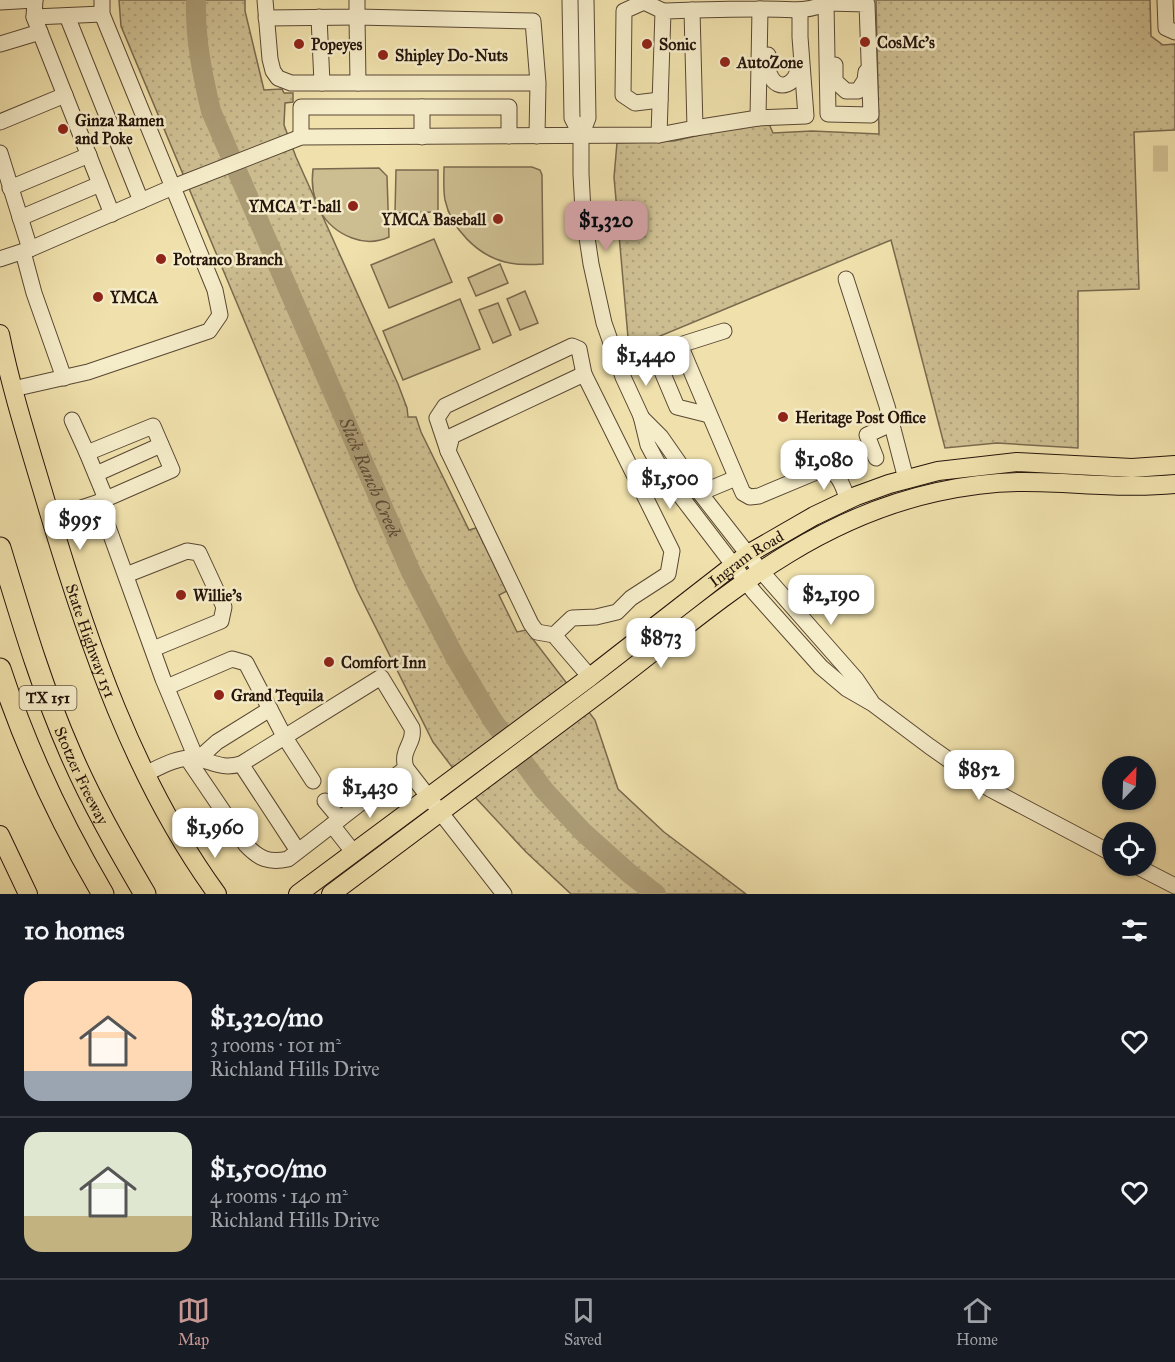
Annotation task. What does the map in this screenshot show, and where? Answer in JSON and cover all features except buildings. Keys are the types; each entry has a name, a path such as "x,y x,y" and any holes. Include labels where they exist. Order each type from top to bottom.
{"highway":[{"name":"Stotzer Freeway","path":"0,548 51,707 87,789 114,842 145,894"},
{"name":"TX 151","path":"0,669 26,741 46,786 72,840 103,894"},
{"path":"114,842 162,894"}],"main road":[{"name":"State Highway 151","path":"0,334 13,389 51,518 92,645 117,709 147,773 182,840 216,893"},
{"name":"Ingram Road","path":"331,894 434,806 549,719 590,677 741,559 814,516 848,500 906,479 939,471 1017,462 1159,468 1175,465"},
{"path":"1116,486 1117,467"},
{"path":"906,479 911,499"},
{"name":"Ingram Road","path":"549,719 601,692 753,576 800,545 856,518 911,499 965,487 1004,482 1116,486 1175,484"},
{"path":"590,677 601,692"},
{"name":"Ingram Road","path":"298,894 354,854 434,806"},
{"path":"0,835 28,894"}],"street":[{"path":"0,2 35,0 34,17 112,214"},
{"path":"265,0 273,71 278,78 291,83 538,83"},
{"path":"357,0 358,83"},
{"path":"570,0 572,118 581,136"},
{"path":"586,0 588,118 581,136 583,211 591,264 604,323 641,416 648,444 663,473 741,559"},
{"path":"1165,0 1166,28 1175,32"},
{"path":"660,100 634,104 623,95 624,11 644,2 663,11 800,10 818,8 826,1"},
{"path":"826,1 867,10"},
{"path":"826,1 828,114"},
{"path":"13,389 88,372 209,331 220,315 215,290 180,185 102,7 67,16 34,17"},
{"path":"758,118 760,9"},
{"path":"692,10 695,128"},
{"path":"760,29 767,43 769,74 778,84 785,86 792,83 798,73 800,10"},
{"path":"826,20 835,33 835,81 846,91 858,91 865,80 867,10"},
{"path":"0,259 26,251 141,201 296,139 658,135 758,118 828,114 871,115 867,10"},
{"path":"658,135 663,11"},
{"path":"67,16 141,201"},
{"path":"319,17 322,83"},
{"path":"266,18 357,17 533,21 538,83 537,136"},
{"path":"0,44 40,32"},
{"path":"800,37 806,116"},
{"path":"0,122 65,94"},
{"path":"296,139 301,107 509,107 509,136"},
{"path":"422,107 422,137"},
{"path":"0,153 20,218 34,293 64,378"},
{"path":"10,188 89,155"},
{"path":"20,218 100,184"},
{"path":"846,279 906,479"},
{"path":"621,370 680,345 724,331"},
{"path":"680,345 743,493 750,497 759,496 821,470 829,470 838,475 848,500"},
{"path":"554,635 572,618 596,617 617,612 631,598 668,574 672,551 584,374 579,349 572,346 445,406 437,418 448,451 531,624 537,632 554,635 590,677"},
{"path":"655,355 677,407 710,415"},
{"path":"448,451 452,436 584,374"},
{"path":"641,416 661,437 700,493 741,559 821,667 847,689 873,704 990,789 1102,848"},
{"path":"72,420 96,474 126,575 194,758 246,845 256,856 267,861 288,859 406,768"},
{"path":"51,518 103,500 172,470 153,426 87,453"},
{"path":"876,458 867,435 893,430"},
{"path":"96,474 161,444"},
{"path":"700,493 736,478"},
{"path":"126,575 187,551 199,553 224,607 221,621 153,649"},
{"path":"166,687 232,659 246,663 284,736 313,781"},
{"path":"194,758 224,767 241,764 381,677 412,728 412,736 404,753 406,768 504,894"},
{"path":"147,773 194,758 270,709"},
{"path":"241,764 298,851"},
{"path":"325,801 354,854"},
{"path":"1156,876 1175,886"}],"shaded area":[{"path":"119,0 245,0 245,11 264,90 282,89 284,93 293,93 293,102 285,103 284,125 296,157 398,384 408,417 416,417 421,432 469,530 476,528 507,591 499,595 517,632 526,630 595,720 618,789 664,832 746,894 571,894 526,852 475,797 433,742 357,590 121,26"},
{"path":"876,0 1150,0 1151,36 1163,45 1175,44 1175,130 1134,132 1139,289 1078,291 1078,448 997,443 945,448 891,240 629,349 614,177 617,143 674,141 742,125 769,124 773,133 812,131 879,134"},
{"name":"YMCA Baseball","path":"444,167 532,167 540,170 542,175 543,264 505,262 475,247 459,230 448,210 444,196"},
{"name":"YMCA T-ball","path":"379,168 387,176 389,237 370,242 361,241 333,227 320,211 313,191 313,169"},
{"path":"396,170 438,170 438,212 395,213"},
{"path":"434,239 452,282 389,308 371,265"},
{"path":"500,264 508,283 476,296 468,278"},
{"path":"525,291 538,323 520,330 507,299"},
{"path":"460,299 480,349 403,380 383,331"},
{"path":"498,303 511,335 493,343 479,310"}],"waterway":[{"name":"Slick Ranch Creek","path":"196,0 200,56 211,111 411,572 455,657 493,721 544,790 583,832 656,894"}],"tunnel":[{"path":"1153,153 1175,153"},
{"path":"1153,164 1175,164"}],"place":[{"name":"CosMc’s","path":"865,42"},
{"name":"Popeyes","path":"299,44"},
{"name":"Sonic","path":"647,44"},
{"name":"Shipley Do-Nuts","path":"383,55"},
{"name":"AutoZone","path":"725,62"},
{"name":"Ginza Ramen and Poke","path":"63,129"},
{"name":"YMCA T-ball","path":"353,206"},
{"name":"YMCA Baseball","path":"498,219"},
{"name":"Potranco Branch","path":"161,259"},
{"name":"YMCA","path":"98,297"},
{"name":"Heritage Post Office","path":"783,417"},
{"name":"Willie's","path":"181,595"},
{"name":"Comfort Inn","path":"329,662"},
{"name":"Grand Tequila","path":"219,695"}]}
